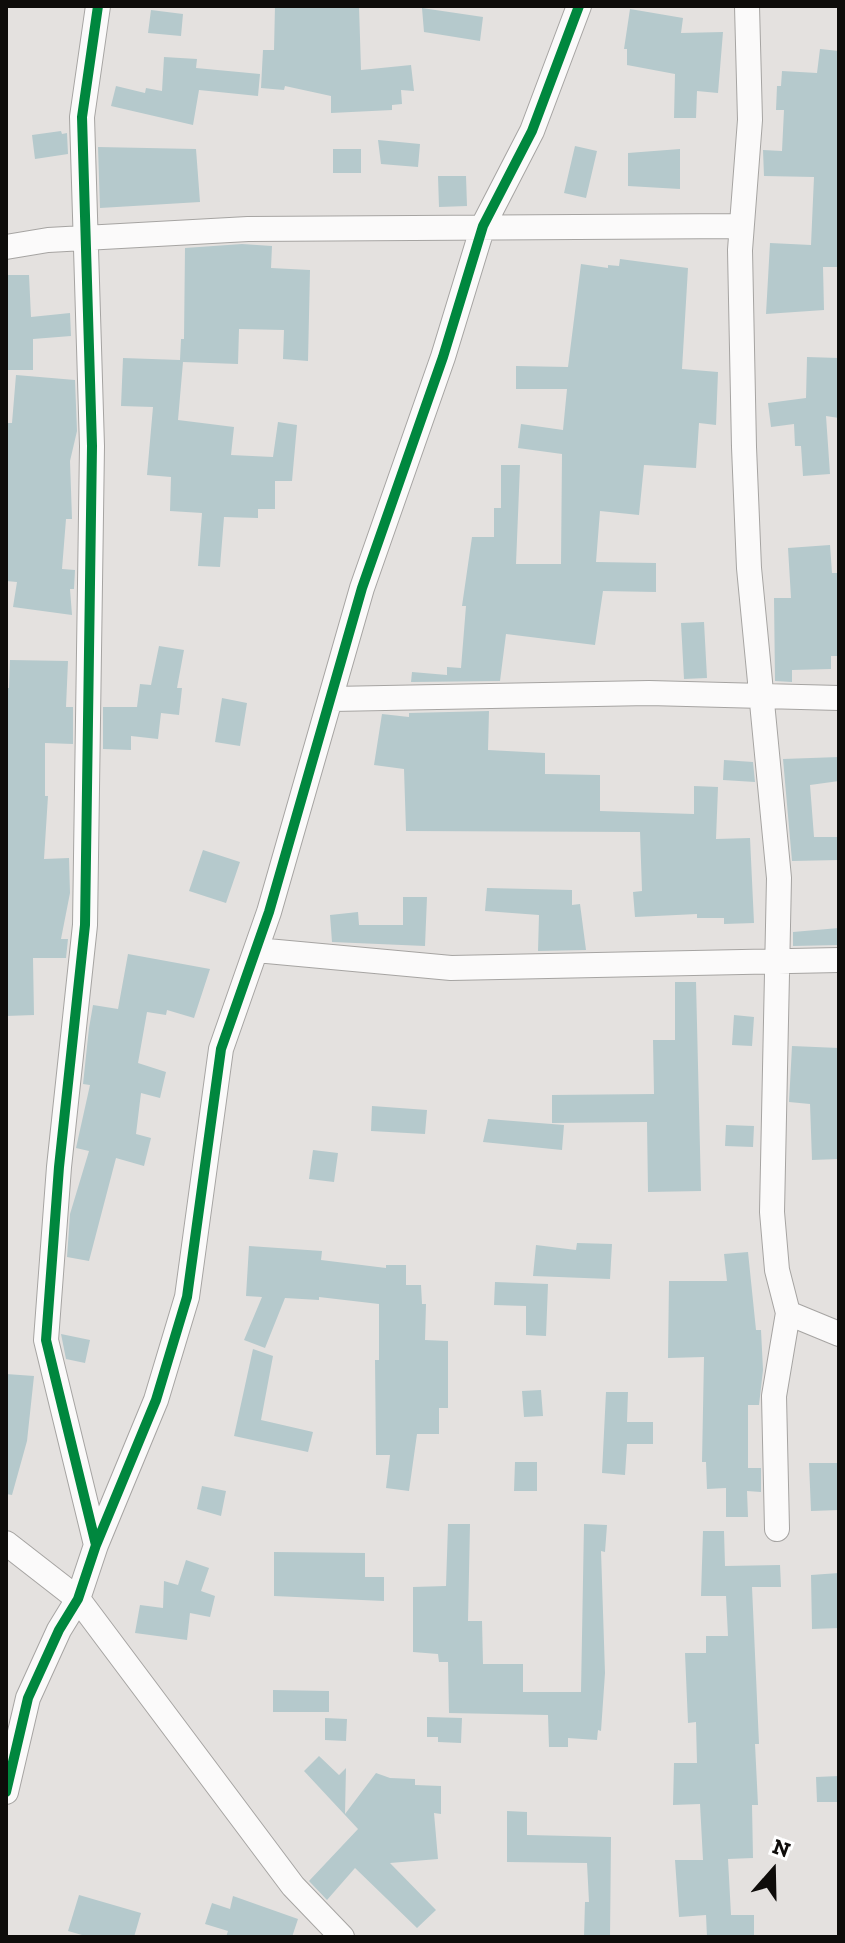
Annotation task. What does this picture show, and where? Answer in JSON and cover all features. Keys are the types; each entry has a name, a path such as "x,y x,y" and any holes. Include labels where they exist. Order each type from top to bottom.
{"street":[{"path":"96,1545 46,1340 59,1167 85,925 92,446 82,117 98,6"},
{"path":"6,1792 17,1702 78,1599 96,1545 156,1400 187,1297 221,1049 256,950 332,699 362,588 443,357 483,226 532,131 579,6"},
{"path":"747,6 750,120 741,226 749,568 779,878 772,1212 777,1270 788,1313 774,1396 777,1529"},
{"path":"6,247 88,238 248,229 741,226"},
{"path":"332,699 649,693 839,698"},
{"path":"256,950 451,968 839,960"},
{"path":"788,1313 839,1334"},
{"path":"6,1543 78,1599 293,1886 342,1937"}],"building":[{"path":"275,6 359,6 361,70 411,65 414,91 401,90 402,104 392,105 392,110 331,113 331,96 285,86 284,90 261,88 263,50 274,50"},
{"path":"422,8 483,17 480,41 424,32"},
{"path":"630,9 683,18 681,33 723,32 718,93 697,91 696,118 674,118 675,74 627,65 627,49 624,49"},
{"path":"151,10 183,14 181,36 148,33"},
{"path":"820,49 839,51 839,267 823,267 824,310 766,314 770,243 811,245 814,177 764,176 763,150 782,151 784,110 776,110 777,86 781,86 782,71 817,73"},
{"path":"164,57 197,59 196,68 260,74 258,96 199,90 193,125 111,106 116,86 145,93 146,88 162,91"},
{"path":"61,131 62,134 67,133 68,154 35,159 32,135"},
{"path":"378,140 420,144 418,167 381,164"},
{"path":"575,146 597,151 586,198 564,193"},
{"path":"98,147 196,149 200,202 100,208"},
{"path":"333,149 361,149 361,173 333,173"},
{"path":"680,149 680,189 628,186 628,153"},
{"path":"438,176 466,176 467,206 439,207"},
{"path":"242,244 272,246 271,268 310,270 308,361 283,359 284,330 239,329 238,364 183,362 178,420 234,427 231,455 273,457 278,422 297,425 292,481 275,481 275,509 258,509 258,518 224,517 220,567 198,566 202,513 170,511 171,477 147,475 153,407 121,406 123,358 180,360 181,339 184,339 185,248"},
{"path":"620,259 688,268 682,369 718,372 716,425 699,423 696,468 644,465 639,515 600,511 596,562 656,563 656,592 603,591 595,645 506,634 500,681 411,682 412,672 447,675 447,667 461,668 466,606 462,606 472,537 494,537 494,508 501,508 501,465 520,465 516,564 561,564 562,454 518,448 521,424 563,430 567,389 516,389 516,366 568,367 581,264 608,268 608,265 619,266"},
{"path":"6,275 29,275 31,317 70,313 71,336 33,339 33,370 8,370"},
{"path":"807,357 839,358 839,418 826,416 830,474 803,476 801,446 795,446 794,424 771,427 768,403 806,398"},
{"path":"16,375 75,380 77,431 70,461 72,519 66,519 62,569 75,570 74,589 70,589 72,615 13,607 17,582 6,581 6,423 12,423"},
{"path":"830,545 832,573 839,573 839,656 831,656 831,669 792,670 792,682 775,681 774,598 791,598 788,548"},
{"path":"704,622 707,678 684,679 681,623"},
{"path":"159,646 184,650 177,688 182,688 179,715 161,713 158,739 131,736 131,750 103,749 103,707 137,707 140,684 151,685"},
{"path":"10,660 68,661 66,707 73,707 73,744 45,743 45,796 48,796 44,859 69,858 70,893 61,939 68,939 66,958 33,958 34,1015 6,1016 6,688 9,688"},
{"path":"222,698 247,703 240,746 215,742"},
{"path":"489,711 488,750 545,753 545,774 600,775 600,811 694,814 694,786 718,787 716,839 750,838 754,923 724,924 724,918 697,918 697,914 635,917 633,892 642,891 640,832 406,831 404,769 374,765 382,714 409,717 409,713"},
{"path":"839,757 839,781 810,785 814,837 839,837 839,860 792,861 783,759"},
{"path":"724,760 753,762 755,782 723,780"},
{"path":"203,850 240,862 226,903 189,891"},
{"path":"487,888 572,890 572,905 580,904 586,950 538,951 539,915 485,911"},
{"path":"403,897 427,897 425,946 332,942 330,915 358,912 359,925 403,925"},
{"path":"839,928 839,945 793,946 793,932"},
{"path":"128,954 210,969 194,1018 167,1010 166,1015 147,1012 138,1063 166,1072 160,1098 141,1093 136,1134 151,1138 144,1166 116,1158 89,1261 67,1257 70,1214 89,1151 76,1148 90,1085 83,1084 89,1028 93,1005 118,1009"},
{"path":"675,982 696,982 701,1191 648,1192 647,1122 552,1123 552,1095 654,1094 653,1040 675,1040"},
{"path":"734,1015 754,1017 752,1046 732,1045"},
{"path":"792,1046 839,1048 839,1159 812,1160 810,1104 789,1102"},
{"path":"372,1106 427,1110 425,1134 371,1131"},
{"path":"488,1119 564,1125 562,1150 483,1142"},
{"path":"726,1125 754,1126 753,1147 725,1146"},
{"path":"313,1150 338,1153 334,1182 309,1179"},
{"path":"577,1243 612,1244 610,1279 533,1276 536,1245 576,1250"},
{"path":"249,1246 322,1251 321,1260 386,1268 386,1265 406,1265 406,1285 421,1285 422,1304 426,1304 425,1340 448,1341 448,1408 439,1408 439,1434 417,1434 409,1491 386,1488 390,1455 376,1455 375,1360 379,1360 379,1304 319,1297 319,1300 285,1298 265,1348 244,1340 262,1297 246,1296"},
{"path":"748,1252 756,1330 761,1330 763,1370 759,1405 748,1405 748,1468 761,1468 761,1492 747,1491 748,1517 726,1517 726,1488 707,1489 706,1462 702,1462 704,1357 668,1358 669,1281 727,1281 724,1254"},
{"path":"495,1282 548,1284 546,1336 526,1335 526,1306 494,1305"},
{"path":"61,1334 90,1340 85,1363 66,1359"},
{"path":"253,1349 273,1356 261,1420 313,1432 308,1452 234,1436"},
{"path":"6,1374 34,1376 27,1441 12,1495 6,1494"},
{"path":"541,1390 543,1416 524,1417 522,1391"},
{"path":"606,1392 628,1392 627,1422 653,1422 653,1444 627,1444 625,1475 602,1473"},
{"path":"515,1462 537,1462 537,1491 514,1491"},
{"path":"809,1463 839,1463 839,1510 811,1511"},
{"path":"202,1486 226,1491 221,1516 197,1509"},
{"path":"448,1524 470,1524 468,1621 482,1621 483,1664 523,1664 523,1692 581,1692 584,1524 607,1525 605,1552 601,1551 605,1673 601,1731 598,1730 597,1740 568,1738 568,1747 549,1747 548,1715 449,1713 448,1662 439,1662 438,1654 413,1652 413,1587 446,1586"},
{"path":"703,1531 724,1531 725,1566 780,1565 781,1587 752,1587 759,1744 755,1744 758,1805 752,1805 753,1858 728,1859 731,1915 754,1915 754,1937 707,1937 706,1915 679,1917 675,1860 703,1860 700,1804 673,1805 674,1763 697,1763 696,1722 688,1723 685,1653 706,1653 706,1636 728,1636 726,1596 701,1596"},
{"path":"274,1552 365,1553 365,1577 384,1577 384,1601 274,1596"},
{"path":"186,1560 209,1568 201,1591 215,1596 210,1617 190,1613 187,1640 135,1633 140,1605 163,1608 164,1581 178,1585"},
{"path":"839,1573 839,1628 812,1629 811,1575"},
{"path":"273,1690 329,1691 329,1712 273,1712"},
{"path":"427,1717 462,1718 461,1743 438,1742 438,1737 427,1737"},
{"path":"325,1718 347,1719 346,1741 325,1740"},
{"path":"319,1756 339,1775 346,1768 345,1814 376,1773 390,1778 415,1779 415,1785 441,1786 441,1814 434,1813 438,1859 390,1863 436,1910 417,1928 355,1868 327,1900 309,1881 358,1829 304,1771"},
{"path":"839,1776 839,1802 817,1802 816,1777"},
{"path":"507,1811 527,1812 527,1835 611,1837 610,1937 584,1937 585,1902 589,1902 587,1863 507,1862"},
{"path":"79,1895 141,1913 134,1937 89,1937 68,1931"},
{"path":"233,1896 298,1919 292,1937 226,1937 228,1931 205,1924 212,1903 230,1909"}],"cycle path":[{"path":"96,1545 46,1340 59,1167 85,925 92,446 82,117 98,6"},
{"path":"6,1792 28,1698 59,1630 78,1599 96,1545 156,1400 187,1297 221,1049 269,912 362,588 443,357 483,226 532,131 579,6"}]}
